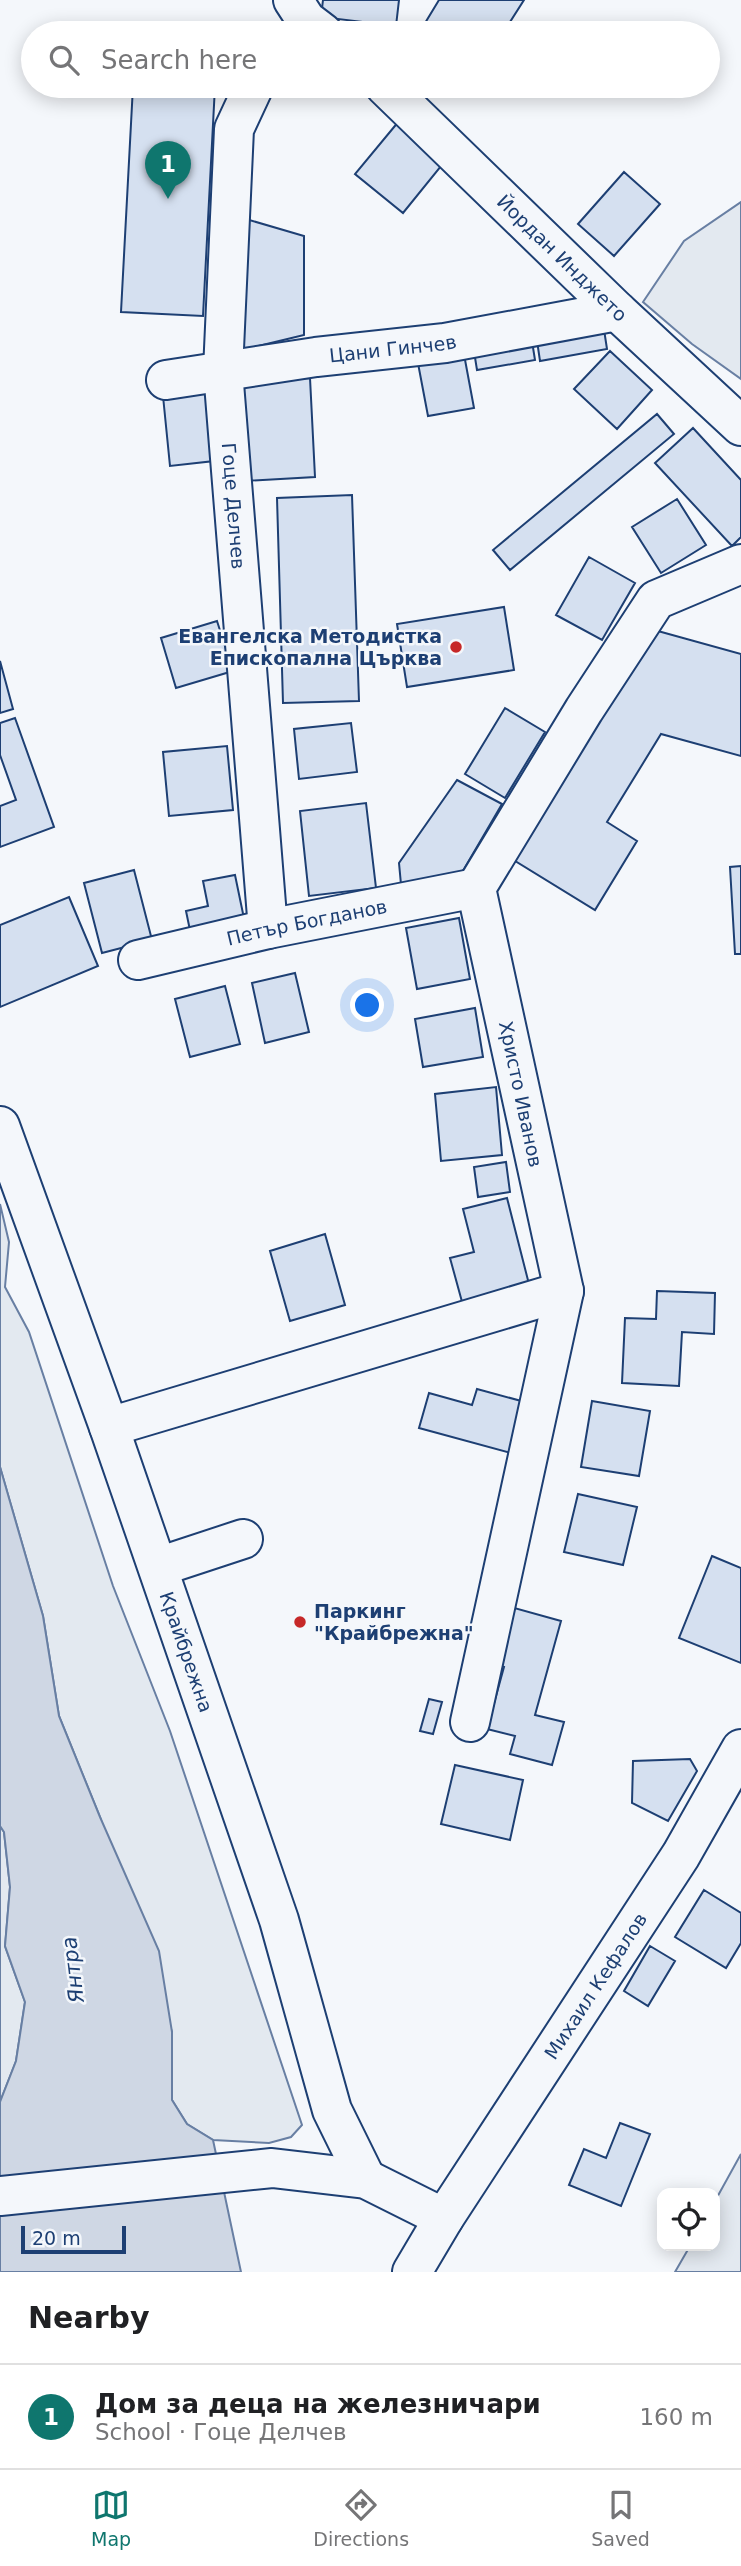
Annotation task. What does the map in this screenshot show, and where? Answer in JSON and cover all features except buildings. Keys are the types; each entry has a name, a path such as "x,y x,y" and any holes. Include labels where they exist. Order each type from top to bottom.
{"street":[{"name":"Гоце Делчев","path":"248,98 234,129 223,371 268,929"},
{"name":"Йордан Инджето","path":"397,98 617,312 741,426"},
{"name":"Цани Гинчев","path":"166,380 444,343 617,312"},
{"path":"476,888 577,722 656,600 741,565"},
{"name":"Петър Богданов","path":"138,960 268,929 476,888"},
{"name":"Христо Иванов","path":"470,1722 564,1291 476,888"},
{"name":"Крайбрежна","path":"0,1126 109,1427 279,1920 332,2110 366,2179"},
{"path":"109,1427 564,1291"},
{"path":"158,1567 243,1539"},
{"name":"Михаил Кефалов","path":"412,2272 444,2218 681,1856 741,1749"},
{"path":"0,2196 272,2168 366,2179 444,2218"}],"shaded area":[{"path":"741,202 741,379 692,344 643,302 684,241"},
{"path":"0,1204 9,1242 5,1287 29,1332 113,1586 170,1731 302,2125 291,2137 269,2143 213,2140 187,2124 172,2100 172,2032 100,1817 59,1716 43,1616 0,1467"},
{"path":"0,1826 4,1832 10,1887 5,1946 25,2002 16,2061 0,2102"},
{"path":"741,2154 741,2272 675,2272 687,2251 720,2251 720,2192"}],"water":[{"name":"Янтра","path":"0,1467 43,1616 59,1716 159,1951 172,2032 172,2100 187,2124 213,2140 241,2272 0,2272 0,2102 16,2061 25,2002 5,1946 10,1887 4,1832 0,1826"}],"place":[{"name":"Дом за деца на железничари","path":"168,199"},
{"name":"Евангелска Методистка Епископална Църква","path":"456,647"},
{"name":"Паркинг \"Крайбрежна\"","path":"300,1622"}]}
